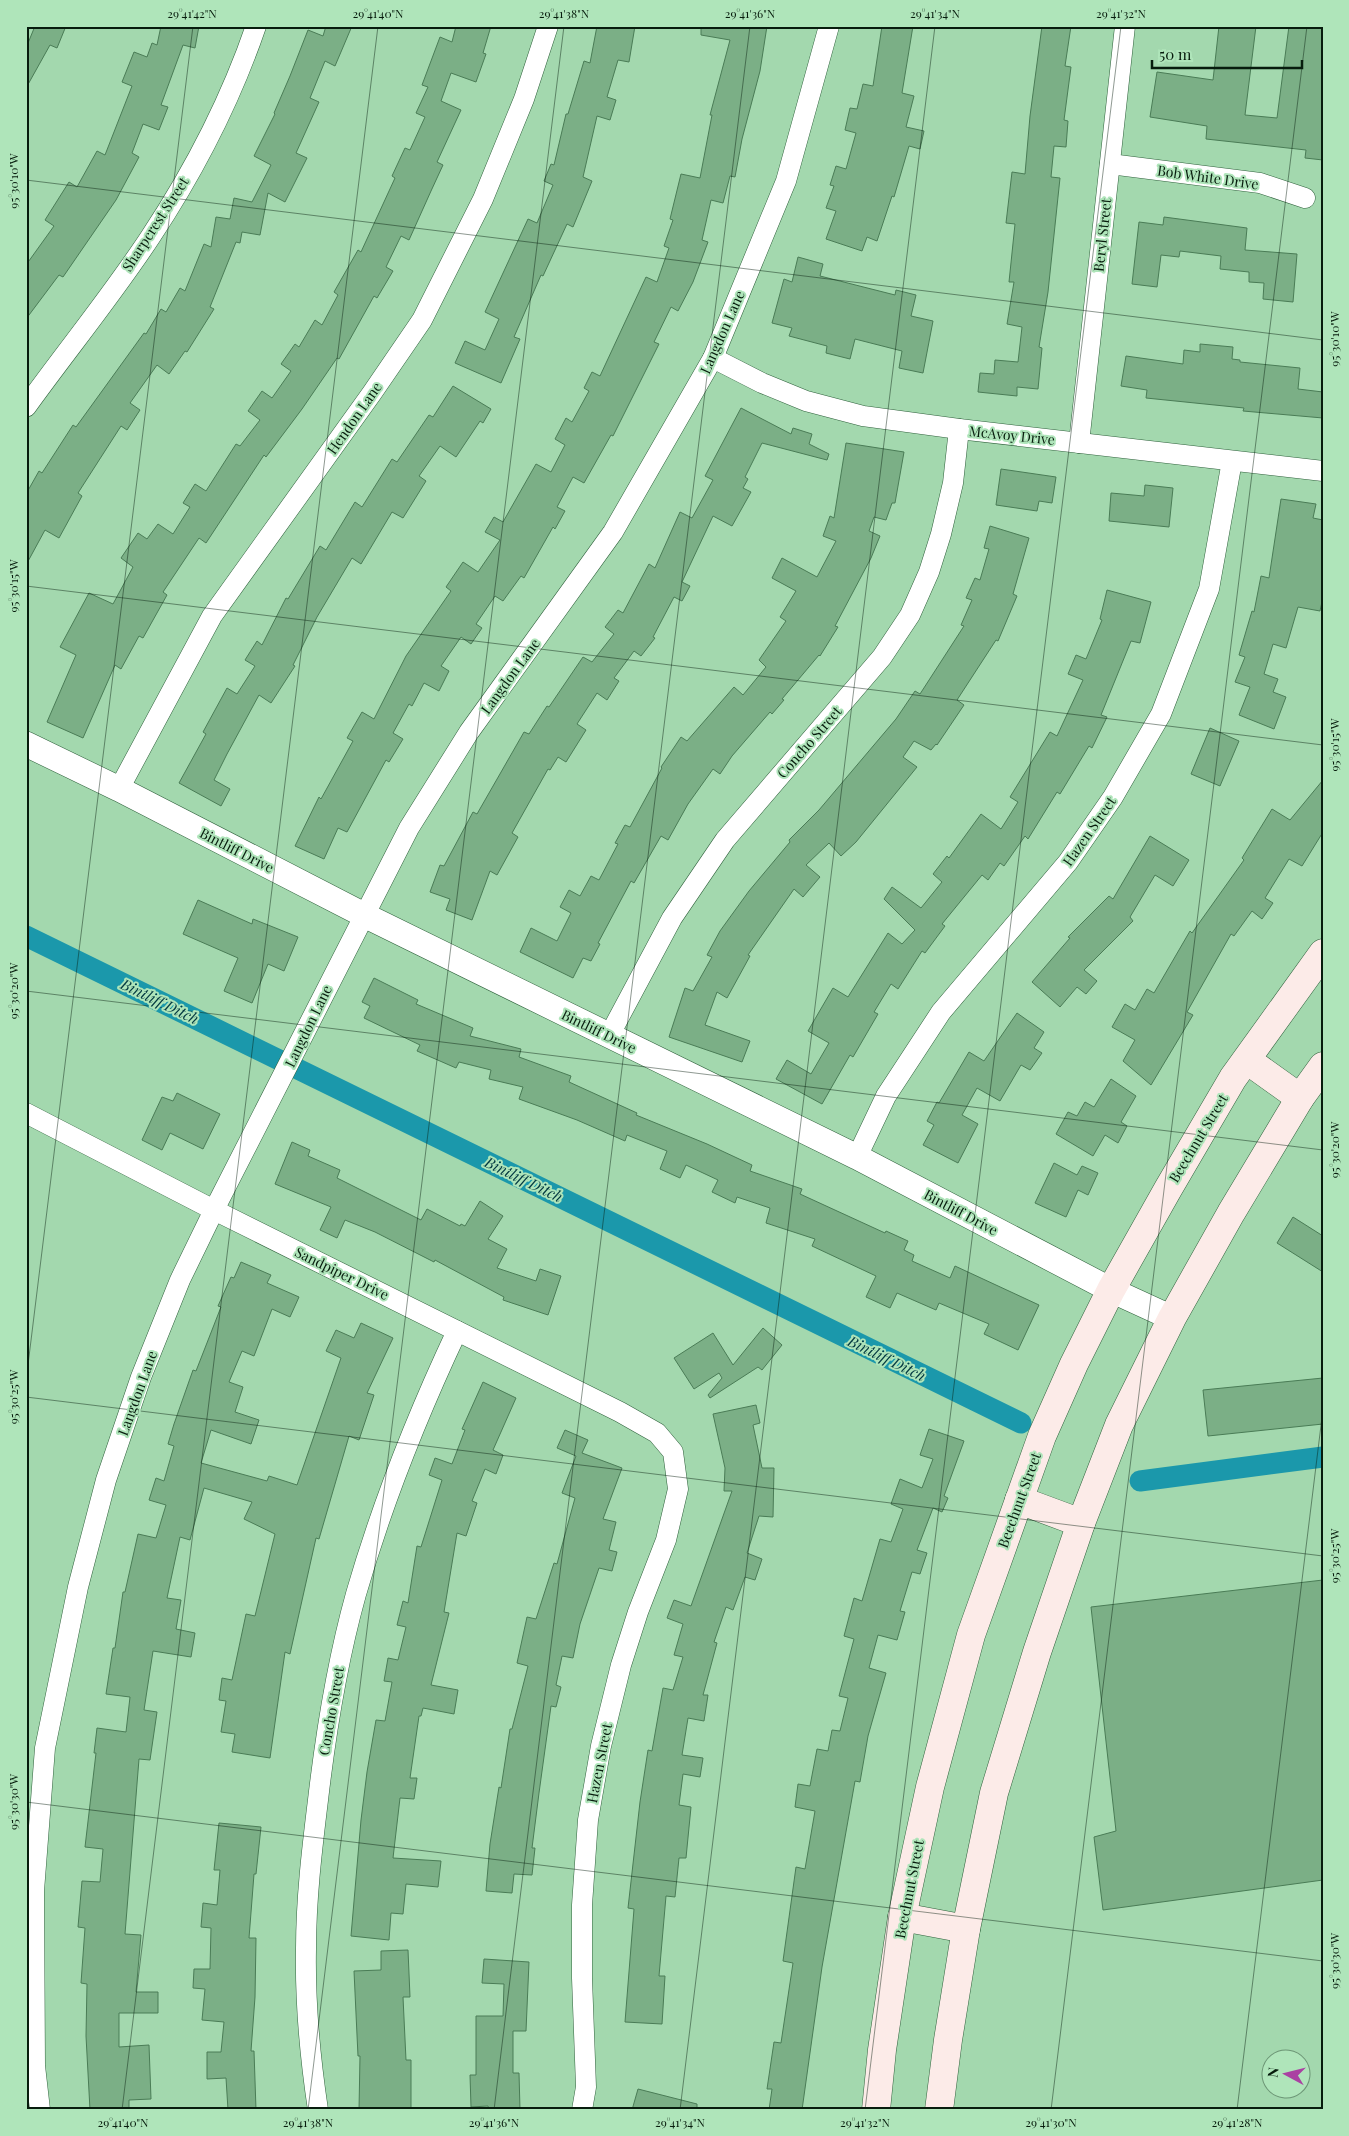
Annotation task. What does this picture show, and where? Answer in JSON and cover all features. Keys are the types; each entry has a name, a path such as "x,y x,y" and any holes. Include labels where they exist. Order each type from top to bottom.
{"main road":[{"name":"Beechnut Street","path":"876,2110 882,2050 902,1918 930,1788 971,1635 1042,1436 1074,1364 1111,1290 1168,1189 1233,1078 1323,953"},
{"path":"1247,1060 1300,1098"},
{"path":"939,2110 966,1929 994,1793 1037,1652 1080,1523 1119,1425 1172,1318 1231,1213 1300,1098 1323,1066"},
{"path":"1019,1500 1080,1523"},
{"path":"902,1918 966,1929"}],"street":[{"name":"Sharpcrest Street","path":"26,407 151,236 198,157 242,68 256,26"},
{"name":"Hendon Lane","path":"119,789 212,616 422,320 483,199 524,99 548,26"},
{"name":"Langdon Lane","path":"40,2110 35,2066 30,1891 45,1748 78,1587 106,1480 141,1378 180,1280 214,1210 409,828 469,732 613,532 713,358 786,181 829,26"},
{"name":"Beryl Street","path":"1079,443 1125,26"},
{"name":"Bob White Drive","path":"1110,164 1260,182 1305,198"},
{"name":"McAvoy Drive","path":"713,358 762,383 806,401 863,416 959,429 1323,471"},
{"name":"Concho Street","path":"609,1036 672,918 725,840 882,657 910,615 929,572 942,534 954,483 959,429"},
{"name":"Hazen Street","path":"857,1157 886,1096 941,1012 1068,862 1114,797 1161,714 1209,589 1232,461"},
{"name":"Bintliff Drive","path":"26,744 119,789 364,915 857,1157 1111,1290 1172,1318"},
{"name":"Sandpiper Drive","path":"26,1113 657,1433"},
{"name":"Concho Street","path":"318,2110 307,2008 306,1948 312,1848 335,1679 356,1594 389,1495 420,1410 457,1331"},
{"name":"Hazen Street","path":"582,2110 586,2087 582,1978 582,1905 588,1820 601,1746 621,1665 638,1612 666,1540 678,1489 673,1452 657,1433"}],"building":[{"path":"35,26 66,26 57,48 50,45 26,88 26,48"},
{"path":"161,26 199,26 195,48 183,45 161,105 168,107 159,130 143,124 132,153 139,157 116,200 63,277 59,275 26,319 26,265 54,226 45,220 69,182 77,187 97,151 105,155 132,86 122,82 134,52 147,57 152,43 157,45"},
{"path":"326,26 352,26 335,66 325,61 310,98 319,102 296,153 307,158 285,202 268,193 260,235 242,232 240,243 236,242 210,307 214,309 187,352 185,351 169,374 157,365 130,403 140,410 127,430 121,426 78,493 82,496 59,538 45,530 26,565 26,494 39,471 42,473 73,425 76,427 144,333 146,334 161,309 166,312 180,288 185,291 204,244 211,247 216,217 230,219 234,198 252,202 271,165 254,156 275,114 308,30 323,36"},
{"path":"456,26 491,26 483,53 486,54 476,82 451,73 441,101 461,110 437,162 443,165 409,240 401,236 386,267 393,271 377,298 374,296 339,359 337,358 266,457 264,455 206,543 199,538 163,592 167,595 143,638 139,636 121,669 115,665 83,738 47,722 76,655 60,647 89,593 113,604 133,567 121,558 138,533 147,539 158,524 173,534 190,507 183,503 195,484 206,491 236,444 240,446 260,420 248,411 262,391 272,398 291,371 281,364 295,344 299,347 315,320 322,325 338,295 334,292 358,250 361,252 395,178 392,176 405,148 410,150 425,117 416,113 428,87 422,85 440,37 452,42"},
{"path":"597,26 635,26 629,62 618,60 607,97 616,100 610,120 597,116 583,177 592,181 573,227 567,224 543,276 541,275 514,337 520,339 501,383 455,363 465,341 485,350 499,319 485,312 528,219 537,223 553,185 544,181 551,164 554,165 566,114 568,114 584,61 590,63"},
{"path":"701,26 767,26 760,71 742,139 735,177 730,176 723,203 711,200 702,240 708,242 693,282 678,311 671,307 654,342 659,344 613,436 611,435 584,483 573,477 557,507 565,511 555,529 553,527 524,578 521,576 503,601 495,596 476,624 482,628 471,644 461,637 441,666 449,671 439,691 424,683 412,706 409,704 393,733 403,739 389,762 386,760 347,832 338,828 324,859 295,846 319,797 321,799 353,741 347,738 362,712 374,719 406,656 451,591 446,587 463,562 478,572 500,540 485,532 494,517 503,522 536,464 551,472 565,445 555,439 566,418 572,422 589,391 584,388 592,372 600,376 646,277 657,282 669,248 664,246 673,220 670,219 681,174 700,178 712,115 710,115 730,40 701,35"},
{"path":"882,26 913,26 902,93 914,96 906,127 924,131 920,149 909,146 894,197 892,196 877,241 867,237 862,251 826,239 836,211 826,208 834,186 830,185 836,166 846,169 856,133 845,130 850,108 857,109 863,84 873,86"},
{"path":"1042,26 1071,26 1065,66 1071,67 1064,120 1068,121 1066,147 1054,146 1051,177 1060,178 1048,292 1039,347 1042,348 1038,389 1017,387 1017,396 978,392 980,373 994,374 995,360 1018,362 1022,327 1007,324 1014,282 1009,282 1015,224 1006,223 1012,172 1025,174 1030,116"},
{"path":"1219,26 1256,26 1245,115 1277,118 1289,26 1323,26 1323,160 1305,158 1306,150 1206,139 1207,126 1150,117 1157,72 1213,80"},
{"path":"1164,217 1247,228 1245,250 1297,254 1293,302 1263,299 1264,283 1249,282 1249,272 1220,269 1221,256 1180,251 1179,257 1161,255 1157,287 1132,284 1139,222 1163,225"},
{"path":"798,257 823,264 820,276 895,295 896,290 916,295 911,316 933,321 923,373 899,368 902,351 855,339 850,359 826,353 827,346 789,336 792,328 772,323 784,279 792,282"},
{"path":"1200,344 1233,347 1232,359 1240,360 1240,362 1300,368 1298,389 1323,392 1323,418 1243,411 1244,408 1146,398 1147,390 1121,386 1126,356 1183,364 1184,350 1200,352"},
{"path":"453,386 491,409 483,423 480,421 456,457 440,446 419,476 426,481 403,518 392,512 361,564 352,558 317,617 293,665 295,666 271,703 259,695 227,754 214,780 230,789 221,806 179,783 206,734 203,732 227,688 237,694 255,666 245,660 257,641 262,645 286,598 288,599 320,546 326,550 355,502 362,507 392,459 397,462 429,415 433,417"},
{"path":"741,408 791,434 793,428 812,434 809,444 829,454 827,460 762,443 745,477 748,479 743,488 751,492 732,526 713,516 682,582 690,586 682,601 674,597 653,637 655,638 641,656 634,651 614,678 619,681 607,700 597,693 577,724 586,730 566,762 558,757 550,770 548,769 512,833 518,837 497,875 490,871 472,920 446,910 450,899 430,892 440,865 444,866 473,812 477,814 524,732 529,734 583,657 592,662 614,634 605,627 618,610 623,613 649,564 655,568 680,512 692,518 713,480 705,476"},
{"path":"846,443 904,452 895,503 892,503 886,520 874,517 869,531 880,536 871,558 835,626 838,627 820,656 782,699 784,700 772,714 770,712 732,756 720,774 713,769 688,804 668,840 661,836 634,883 631,881 598,943 600,944 591,961 583,958 573,978 520,952 531,928 557,941 571,913 560,907 569,890 580,896 591,876 599,880 618,844 615,843 625,825 630,827 661,767 681,737 687,741 734,687 743,695 766,667 759,660 786,621 780,617 796,591 772,578 782,558 817,577 836,541 823,536 830,516 834,518"},
{"path":"1001,469 1056,477 1052,503 1039,501 1037,511 996,505"},
{"path":"1145,485 1173,488 1169,527 1109,521 1111,493 1144,496"},
{"path":"1281,499 1316,504 1313,518 1323,520 1323,597 1320,611 1298,607 1286,648 1273,644 1264,674 1278,679 1273,692 1286,697 1274,729 1239,715 1250,687 1235,682 1245,657 1239,655 1252,611 1254,612 1261,576 1269,578"},
{"path":"990,526 1029,538 1013,594 1017,596 998,641 996,640 957,700 964,705 937,745 931,750 914,741 903,757 917,767 856,842 841,856 829,843 806,865 820,877 803,897 794,889 748,955 750,956 727,998 717,992 705,1025 750,1041 742,1062 669,1037 685,988 693,991 712,957 707,955 720,931 749,891 790,842 789,840 819,810 896,719 915,691 920,694 964,626 961,625 972,600 966,598 975,578 980,580 989,549 984,548"},
{"path":"1107,590 1151,602 1140,643 1131,641 1101,715 1107,717 1092,748 1089,746 1060,794 1057,792 1028,839 1025,836 1004,866 1000,863 988,880 982,875 942,924 945,926 925,953 922,951 898,989 891,984 874,1012 878,1014 853,1057 850,1055 822,1104 776,1079 787,1060 811,1074 829,1043 808,1031 833,988 848,997 888,933 902,944 915,930 884,899 892,887 921,908 942,882 933,874 947,856 949,858 981,814 1001,829 1018,802 1010,797 1050,732 1057,736 1083,680 1068,674 1076,655 1086,659 1102,620 1100,619"},
{"path":"1210,728 1239,741 1220,786 1191,774"},
{"path":"1323,780 1323,832 1302,866 1289,859 1265,898 1273,903 1262,919 1252,911 1234,936 1231,934 1187,1012 1193,1015 1151,1085 1123,1061 1135,1040 1112,1027 1125,1004 1135,1010 1147,989 1154,993 1190,931 1192,933 1244,860 1242,858 1272,809 1290,820"},
{"path":"1150,836 1189,860 1173,886 1155,875 1130,917 1133,921 1084,970 1097,981 1086,994 1077,987 1060,1007 1032,982 1070,938 1068,937 1109,896 1113,899"},
{"path":"198,900 252,924 253,919 298,937 284,971 268,964 252,1003 224,991 238,958 183,934"},
{"path":"374,978 418,1000 416,1004 473,1028 470,1036 521,1049 519,1057 571,1076 569,1082 637,1113 636,1115 752,1165 750,1171 802,1189 800,1194 885,1233 886,1231 908,1241 904,1250 914,1255 912,1261 950,1278 955,1266 1039,1305 1018,1350 984,1334 989,1324 939,1303 936,1310 897,1293 890,1308 866,1297 876,1276 812,1246 815,1239 766,1223 770,1208 737,1197 735,1203 712,1192 718,1180 686,1165 680,1178 660,1169 667,1151 627,1135 625,1141 577,1120 519,1099 523,1087 489,1079 491,1070 459,1062 456,1068 417,1051 420,1045 364,1018 370,1006 362,1002"},
{"path":"1017,1013 1044,1032 1034,1048 1042,1053 1030,1070 1021,1065 1000,1101 977,1088 962,1115 978,1124 958,1163 923,1145 934,1125 927,1121 969,1052 984,1061"},
{"path":"1111,1079 1136,1096 1121,1122 1127,1126 1118,1143 1105,1135 1093,1156 1056,1134 1068,1112 1077,1116 1085,1102 1094,1107"},
{"path":"177,1093 220,1114 203,1149 170,1133 162,1150 142,1140 162,1097 173,1101"},
{"path":"292,1142 310,1150 308,1156 340,1170 337,1178 421,1220 427,1209 460,1226 461,1224 465,1226 480,1201 503,1216 488,1239 507,1249 497,1268 536,1281 540,1269 561,1276 548,1315 503,1300 504,1297 435,1260 434,1262 375,1232 345,1220 337,1238 320,1230 331,1207 275,1184"},
{"path":"1054,1163 1077,1175 1082,1166 1098,1173 1088,1195 1078,1190 1066,1217 1035,1203"},
{"path":"1293,1217 1323,1236 1323,1272 1277,1243"},
{"path":"241,1262 271,1275 267,1283 299,1297 290,1317 272,1309 254,1356 242,1351 229,1382 243,1387 235,1412 259,1420 251,1444 211,1430 201,1463 267,1481 269,1476 297,1485 341,1358 326,1351 336,1330 354,1338 361,1323 393,1338 367,1393 374,1395 359,1440 349,1436 319,1539 316,1538 290,1654 285,1652 270,1758 232,1752 235,1734 221,1732 226,1701 219,1700 222,1678 232,1680 246,1614 255,1616 275,1534 244,1519 252,1502 204,1488 190,1540 180,1537 167,1598 181,1600 176,1629 195,1633 191,1657 153,1651 144,1710 157,1712 150,1760 139,1759 125,1934 141,1935 136,1992 158,1992 158,2013 119,2013 119,2047 149,2045 151,2099 129,2100 129,2110 90,2110 86,2036 87,1984 81,1983 85,1928 78,1927 82,1881 100,1882 103,1849 85,1847 96,1753 94,1753 97,1728 126,1732 130,1697 106,1694 123,1592 125,1592 138,1534 156,1538 166,1505 149,1500 156,1478 164,1481 174,1446 168,1444 174,1424 193,1370 196,1371 221,1307 218,1306 231,1277 234,1278"},
{"path":"763,1328 782,1345 762,1370 758,1367 710,1398 708,1395 722,1378 719,1373 694,1389 674,1358 713,1333 733,1365"},
{"path":"1323,1378 1323,1424 1208,1436 1203,1390"},
{"path":"483,1382 516,1398 493,1450 503,1455 496,1474 485,1469 472,1501 477,1503 466,1536 457,1533 444,1612 449,1613 431,1685 458,1690 454,1714 423,1708 421,1716 419,1716 410,1778 417,1778 414,1799 400,1798 393,1858 441,1861 438,1887 406,1884 403,1914 391,1913 389,1940 351,1936 367,1772 376,1720 385,1721 392,1682 384,1681 388,1658 398,1660 406,1627 397,1625 403,1601 408,1603 417,1546 421,1547 442,1480 429,1475 435,1458 452,1464 465,1430 462,1429"},
{"path":"756,1405 760,1423 753,1425 762,1468 774,1468 773,1517 759,1516 747,1553 762,1559 755,1580 745,1577 733,1610 726,1607 714,1642 717,1643 703,1695 708,1695 704,1721 688,1718 682,1755 703,1758 700,1777 683,1774 679,1805 691,1807 686,1858 679,1858 675,1897 666,1896 659,1976 665,1976 662,2024 625,2022 634,1909 628,1908 648,1750 652,1751 663,1688 673,1690 683,1657 674,1655 683,1624 667,1618 674,1600 691,1606 732,1491 724,1491 725,1468 713,1414"},
{"path":"929,1429 964,1441 944,1496 948,1498 942,1512 933,1508 917,1550 927,1553 920,1574 912,1572 900,1611 905,1612 897,1640 878,1635 869,1668 886,1673 868,1736 860,1782 855,1781 822,1967 802,2110 769,2110 772,2089 767,2089 774,2042 781,2043 793,1963 783,1961 796,1867 805,1869 815,1811 795,1807 798,1784 810,1786 817,1749 828,1751 832,1730 840,1731 848,1698 839,1696 854,1639 844,1636 854,1598 862,1601 880,1539 891,1542 903,1509 891,1504 900,1479 922,1488 933,1459 920,1455"},
{"path":"565,1430 588,1440 582,1453 622,1468 603,1519 616,1522 609,1550 617,1552 612,1571 599,1568 580,1624 573,1658 562,1656 556,1685 561,1687 556,1707 551,1706 539,1793 532,1848 535,1848 532,1875 514,1874 512,1893 486,1891 490,1844 499,1787 501,1788 510,1729 512,1729 528,1666 517,1663 527,1617 536,1619 554,1563 557,1564 575,1498 562,1493 576,1456 557,1448"},
{"path":"1323,1580 1323,1880 1103,1910 1094,1837 1116,1831 1091,1607"},
{"path":"219,1823 261,1827 256,1874 254,1874 249,1938 256,1938 255,1997 251,2051 254,2051 256,2110 228,2110 226,2078 207,2079 207,2052 221,2052 224,2022 202,2020 205,1989 193,1988 194,1969 210,1969 211,1928 201,1927 203,1903 217,1905 220,1870 214,1870"},
{"path":"408,1950 410,1997 403,1997 406,2060 411,2060 411,2110 359,2110 360,2056 358,2056 354,1971 381,1970 381,1951"},
{"path":"484,1959 529,1962 526,2031 513,2031 513,2073 519,2073 520,2110 489,2110 488,2106 471,2107 470,2075 476,2075 476,2016 503,2016 504,1984 482,1983"},
{"path":"638,2089 697,2104 697,2110 632,2110"}],"waterway":[{"name":"Bintliff Ditch","path":"26,936 1021,1423"},
{"name":"Bintliff Ditch","path":"1140,1481 1323,1457"}]}
